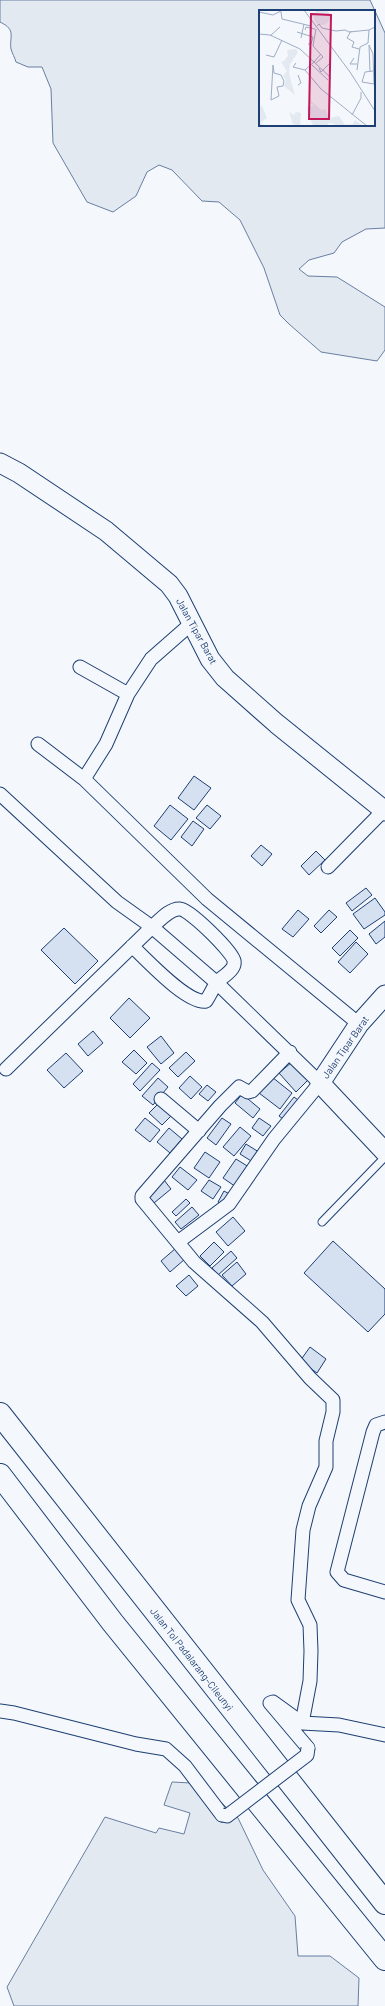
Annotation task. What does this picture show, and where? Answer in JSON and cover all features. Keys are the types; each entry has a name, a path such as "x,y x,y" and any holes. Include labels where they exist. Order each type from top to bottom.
{"highway":[{"name":"Jalan Tol Padalarang–Cileunyi","path":"0,1414 385,1903"},
{"path":"0,1475 113,1623 385,1959"}],"street":[{"name":"Jalan Tipar Barat","path":"0,463 19,473 106,531 169,584 178,596 210,659 225,678 277,724 384,810"},
{"path":"84,779 106,744 128,694 151,659 192,623"},
{"path":"80,667 128,694"},
{"path":"38,744 84,779 207,899 359,1024"},
{"path":"0,794 117,902 152,927 217,983 290,1052 320,1083 274,1139 229,1204 178,1242"},
{"path":"328,867 384,810"},
{"path":"6,1069 132,946 173,909 178,908 187,912 231,954 234,961 234,966 217,983 206,1001 197,1001 184,993 132,946"},
{"name":"Jalan Tipar Barat","path":"385,995 359,1024 320,1083 385,1152"},
{"path":"290,1052 252,1091 248,1092 239,1087 142,1196 142,1199 210,1277 262,1322 310,1378 333,1400 333,1412 326,1441 326,1467 309,1506 303,1530 298,1600 310,1625 310,1681 302,1723"},
{"path":"161,1099 199,1131"},
{"path":"385,1422 376,1425 373,1432 337,1572 344,1580 385,1592"},
{"path":"0,1711 14,1713 136,1744 166,1749 185,1766 222,1815 227,1816 307,1755 308,1748 270,1703 273,1702 302,1723 339,1726 385,1735"}],"lane":[{"path":"322,1222 385,1157"}],"shaded area":[{"path":"0,0 370,0 375,10 259,10 259,126 375,126 375,11 385,33 385,228 366,229 342,242 334,253 309,260 299,269 308,276 337,277 385,307 385,350 377,361 321,352 289,324 280,315 264,268 240,220 219,202 202,201 172,170 159,165 147,172 136,196 113,212 87,202 53,143 51,89 42,67 28,67 16,62 11,49 11,34 9,28 0,22"},
{"path":"172,1782 191,1783 212,1794 238,1818 263,1870 295,1916 298,1956 330,1956 359,1978 358,2006 14,2006 7,1987 105,1817 156,1833 159,1828 184,1834 190,1813 164,1805"}],"building":[{"path":"194,776 211,788 194,810 178,798"},
{"path":"170,805 188,819 171,840 154,826"},
{"path":"207,805 221,816 210,829 196,818"},
{"path":"193,821 204,829 192,846 181,837"},
{"path":"261,845 272,854 262,866 251,856"},
{"path":"316,851 325,860 309,875 301,866"},
{"path":"366,888 372,895 352,911 346,903"},
{"path":"375,898 385,912 385,915 364,929 353,914"},
{"path":"298,910 309,919 293,937 282,929"},
{"path":"329,910 337,917 321,933 314,926"},
{"path":"385,921 385,937 376,944 369,934"},
{"path":"64,928 98,961 75,984 41,950"},
{"path":"350,930 358,938 340,956 332,948"},
{"path":"356,942 368,954 350,973 338,962"},
{"path":"129,998 150,1018 130,1038 110,1018"},
{"path":"93,1031 103,1043 88,1056 78,1044"},
{"path":"161,1036 174,1053 161,1064 147,1047"},
{"path":"134,1050 147,1063 136,1074 122,1062"},
{"path":"186,1052 195,1061 178,1077 169,1068"},
{"path":"66,1053 83,1071 64,1088 47,1070"},
{"path":"292,1062 308,1080 296,1092 279,1073"},
{"path":"152,1063 160,1070 140,1091 133,1084"},
{"path":"190,1076 202,1087 191,1099 179,1088"},
{"path":"272,1077 292,1093 280,1109 259,1093"},
{"path":"158,1078 168,1087 153,1105 142,1096"},
{"path":"207,1085 216,1092 208,1101 199,1094"},
{"path":"242,1094 260,1109 253,1118 235,1103"},
{"path":"294,1097 302,1103 287,1122 279,1116"},
{"path":"159,1103 172,1115 162,1125 149,1113"},
{"path":"145,1118 160,1130 150,1142 135,1130"},
{"path":"222,1118 231,1124 216,1145 207,1138"},
{"path":"259,1118 271,1126 263,1136 252,1128"},
{"path":"240,1127 251,1136 234,1156 223,1147"},
{"path":"169,1128 182,1139 170,1153 157,1142"},
{"path":"246,1144 262,1154 256,1164 240,1154"},
{"path":"205,1152 220,1162 209,1178 194,1168"},
{"path":"236,1159 252,1169 239,1189 223,1178"},
{"path":"180,1167 197,1180 188,1190 172,1177"},
{"path":"164,1180 171,1189 154,1203 147,1194"},
{"path":"209,1180 221,1187 213,1199 201,1191"},
{"path":"224,1191 233,1196 226,1206 218,1202"},
{"path":"186,1199 190,1203 176,1216 172,1212"},
{"path":"192,1207 199,1215 181,1229 175,1222"},
{"path":"233,1217 245,1231 228,1246 216,1232"},
{"path":"333,1241 385,1289 385,1314 368,1332 304,1273"},
{"path":"214,1242 224,1252 210,1266 200,1256"},
{"path":"176,1248 185,1259 170,1272 161,1261"},
{"path":"231,1251 237,1258 218,1275 212,1268"},
{"path":"237,1262 246,1274 232,1286 222,1275"},
{"path":"189,1275 198,1286 186,1296 176,1286"},
{"path":"310,1347 326,1359 317,1373 300,1361"}]}
